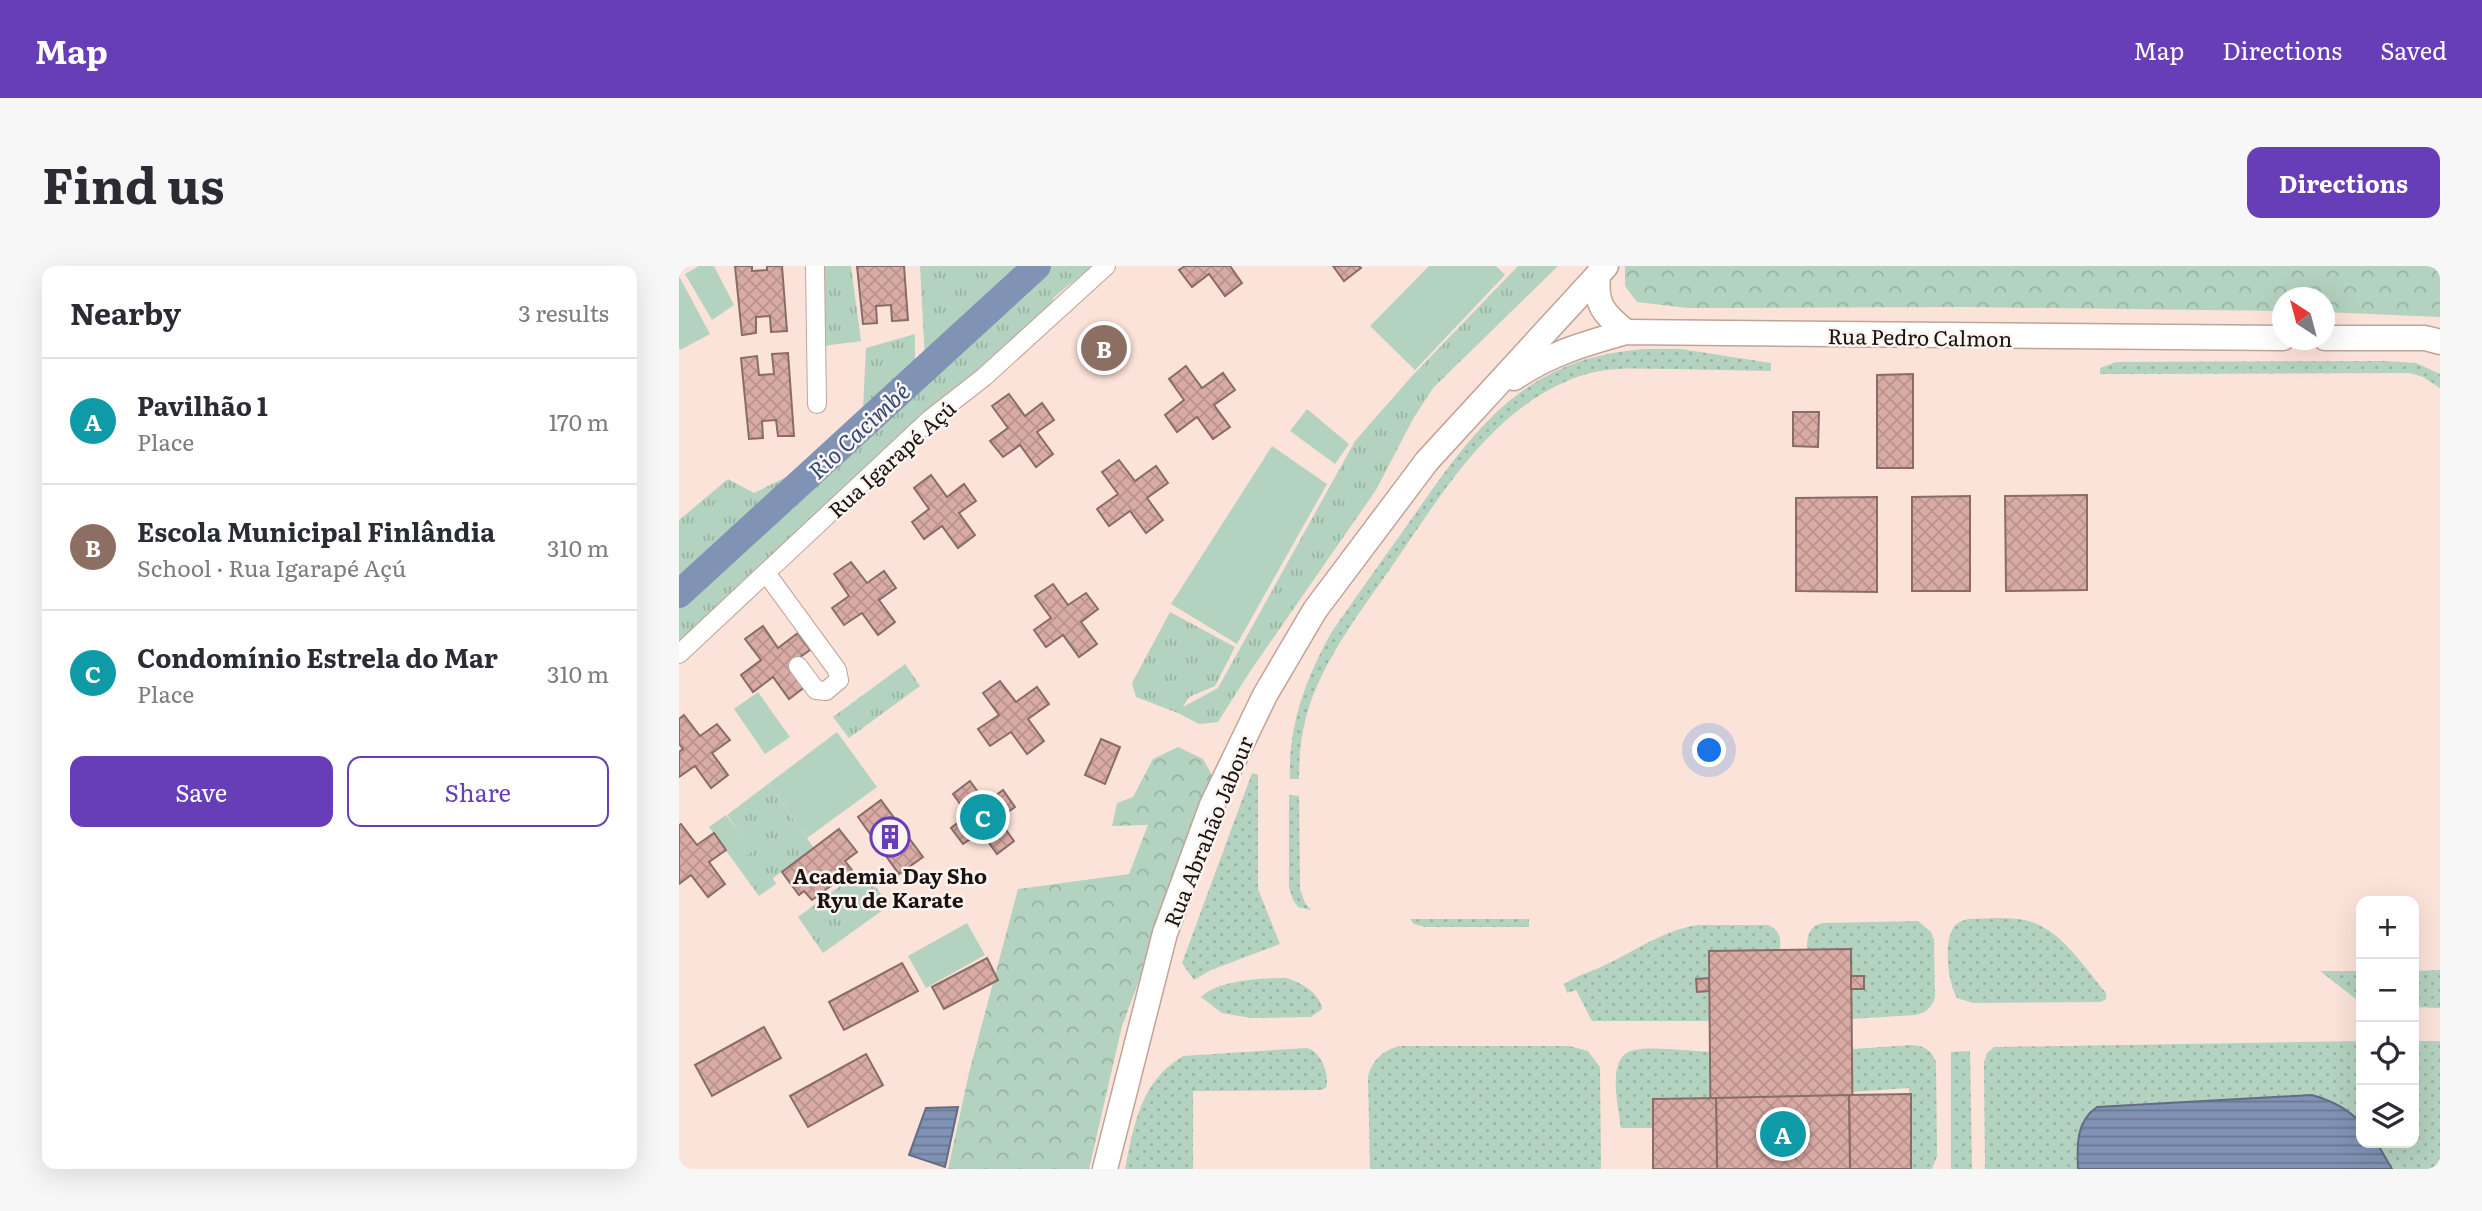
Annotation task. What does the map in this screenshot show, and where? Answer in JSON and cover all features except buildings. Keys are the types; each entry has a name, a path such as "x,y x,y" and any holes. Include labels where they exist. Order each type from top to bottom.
{"street":[{"path":"815,266 817,404"},
{"name":"Rua Igarapé Açú","path":"679,654 929,420 984,377 1106,266"},
{"path":"1602,270 1599,303 1608,317 1626,332"},
{"name":"Rua Abrahão Jabour","path":"1105,1169 1165,933 1212,805 1265,695 1315,610 1427,461 1602,270"},
{"name":"Rua Abrahão Jabour","path":"1488,396 1531,366 1567,348 1626,332"},
{"name":"Rua Pedro Calmon","path":"1626,332 2272,338"},
{"path":"2335,338 2425,338 2440,342"},
{"path":"766,573 837,670 839,680 826,691 816,690 798,666"}],"green space":[{"path":"699,266 714,266 734,305 712,320 685,274"},
{"path":"816,266 851,266 861,341 824,346"},
{"path":"920,266 1093,266 1054,297 1044,319 679,654 679,520 728,479 754,493 816,462 925,360"},
{"path":"1429,266 1496,266 1505,275 1415,370 1370,326"},
{"path":"1518,266 1558,266 1433,388 1413,419 1376,490 1218,722 1199,724 1136,697 1132,683 1170,612 1235,647 1215,686 1189,697 1183,707 1218,688 1355,441 1412,376"},
{"path":"1625,266 2440,266 2440,317 2335,312 2335,287 2272,287 2272,311 1964,307 1688,308 1637,302 1625,286"},
{"path":"679,276 710,334 680,350 679,348"},
{"path":"915,334 915,362 863,408 866,348"},
{"path":"1644,349 1681,349 1771,363 1771,371 1603,371 1580,376 1548,390 1494,431 1449,484 1346,632 1318,683 1308,710 1302,739 1299,779 1290,779 1292,740 1300,703 1331,633 1455,458 1491,418 1532,384 1577,362"},
{"path":"2116,362 2416,363 2440,374 2440,388 2423,377 2410,373 2100,374 2100,368"},
{"path":"1307,409 1349,444 1335,464 1290,431"},
{"path":"1272,446 1327,484 1237,644 1171,604"},
{"path":"905,664 920,686 849,738 833,717"},
{"path":"758,692 790,737 765,754 734,709"},
{"path":"837,732 877,787 807,838 768,784"},
{"path":"1178,747 1203,759 1212,775 1207,810 1122,1026 1089,1169 948,1169 969,1073 1018,889 1129,874 1148,825 1112,826 1117,803 1133,797 1153,759"},
{"path":"1252,773 1258,775 1258,889 1280,944 1211,970 1194,980 1182,963"},
{"path":"768,784 814,848 773,878 776,884 759,896 735,863 752,851 727,815"},
{"path":"1289,795 1299,796 1300,889 1311,910 1298,907 1289,887"},
{"path":"726,815 753,851 735,863 709,827"},
{"path":"862,870 890,905 823,953 798,917"},
{"path":"1410,919 1529,919 1529,927 1425,927 1414,924"},
{"path":"1968,919 2017,919 2044,928 2078,958 2106,993 2106,999 2101,1002 1973,1003 1957,998 1949,973 1949,942 1955,925"},
{"path":"1918,921 1931,932 1934,940 1935,998 1932,1005 1915,1015 1851,1019 1851,989 1864,989 1851,976 1807,950 1808,936 1812,929 1824,923"},
{"path":"967,923 985,955 926,988 908,956"},
{"path":"1699,925 1768,925 1777,932 1780,942 1780,950 1709,951 1709,978 1697,979 1697,991 1709,991 1710,1021 1592,1021 1576,990 1567,993 1564,984 1573,979 1661,936"},
{"path":"2440,970 2440,1008 2419,1007 2419,971"},
{"path":"2320,971 2356,971 2356,999"},
{"path":"1286,978 1303,985 1313,993 1322,1009 1311,1017 1251,1018 1222,1013 1201,997 1229,984"},
{"path":"2356,1041 2356,1117 2352,1113 2078,1169 1985,1169 1984,1062 1987,1053 1994,1047"},
{"path":"2419,1041 2440,1041 2440,1169 2392,1169 2380,1148 2419,1148"},
{"path":"1911,1045 1927,1049 1936,1062 1937,1156 1932,1169 1911,1169 1909,1088 1852,1092 1852,1049"},
{"path":"1398,1046 1569,1046 1588,1051 1600,1067 1601,1169 1370,1169 1368,1076 1379,1057"},
{"path":"1306,1048 1316,1053 1323,1064 1327,1077 1326,1088 1193,1091 1193,1169 1125,1169 1136,1120 1149,1091 1157,1078 1183,1056"},
{"path":"1640,1049 1710,1052 1710,1098 1653,1099 1653,1128 1621,1128 1616,1073 1623,1056"},
{"path":"1970,1051 1972,1169 1951,1169 1951,1052"}],"water":[{"path":"2312,1095 2339,1106 2356,1118 2356,1148 2380,1148 2392,1169 2078,1169 2081,1126 2097,1107"},
{"path":"958,1107 945,1167 909,1155 926,1108"}],"waterway":[{"name":"Rio Cacimbé","path":"679,594 1037,266"}],"place":[{"name":"Escola Municipal Finlândia","path":"1104,348"},
{"name":"Condomínio Estrela do Mar","path":"983,817"},
{"name":"Academia Day Sho Ryu de Karate","path":"890,837"},
{"name":"Pavilhão 1","path":"1783,1134"}]}
